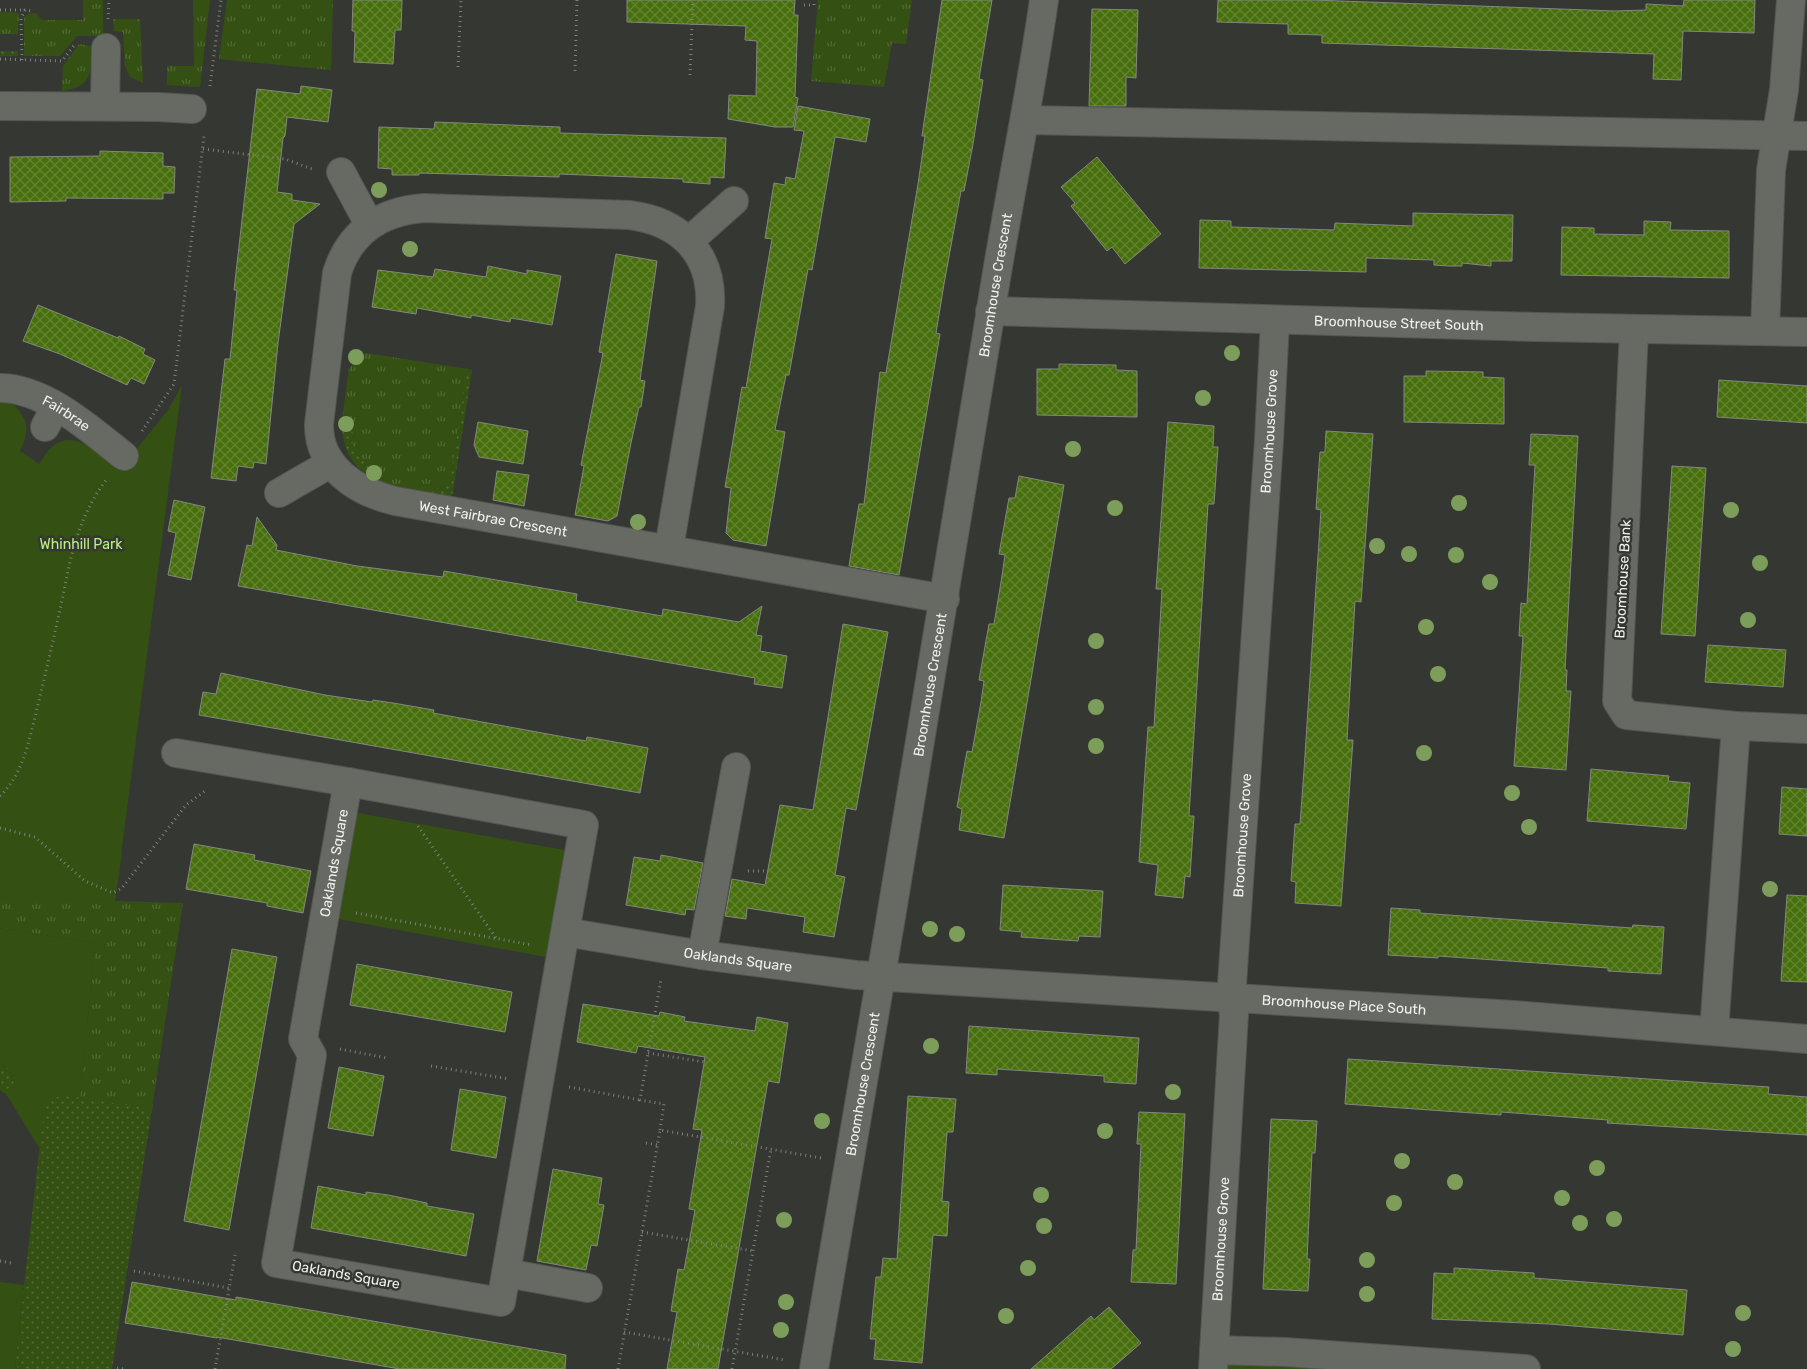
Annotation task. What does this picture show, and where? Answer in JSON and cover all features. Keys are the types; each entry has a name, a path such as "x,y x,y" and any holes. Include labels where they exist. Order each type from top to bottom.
{"street":[{"name":"Broomhouse Crescent","path":"814,1367 945,599 990,311 1026,120 1044,0"},
{"path":"1765,331 1771,170 1784,90 1791,0"},
{"path":"104,106 106,48"},
{"path":"0,106 104,106 192,109"},
{"path":"1026,120 1807,136"},
{"path":"341,172 369,224"},
{"path":"689,241 734,200"},
{"name":"West Fairbrae Crescent","path":"669,548 710,306 706,272 689,241 659,221 629,215 424,208 398,212 369,224 344,254 335,284 318,424 318,436 331,463 356,487 377,497 945,599"},
{"name":"Broomhouse Street South","path":"990,311 1275,320 1807,332"},
{"name":"Broomhouse Grove","path":"1275,320 1269,440 1231,999 1234,1014 1214,1359 1284,1352 1526,1369"},
{"name":"Broomhouse Bank","path":"1634,329 1617,701 1626,715 1736,726 1807,729"},
{"name":"Fairbrae","path":"0,388 30,394 50,417 124,456"},
{"path":"279,493 331,463"},
{"path":"1714,1031 1736,726"},
{"name":"Oaklands Square","path":"176,753 348,782 584,826 501,1302 276,1262 312,1055 303,1039 348,782"},
{"path":"702,956 736,767"},
{"name":"Oaklands Square","path":"564,941 666,949 702,956 880,976"},
{"name":"Broomhouse Place South","path":"880,976 1523,1016 1807,1039"},
{"path":"506,1274 588,1288"}],"path":[{"path":"192,109 207,111 221,0"},
{"path":"458,67 461,0"},
{"path":"574,70 577,0"},
{"path":"690,75 693,0"},
{"path":"804,5 814,6 814,0"},
{"path":"0,10 33,11"},
{"path":"22,60 21,19 25,10"},
{"path":"0,59 62,61 79,38"},
{"path":"203,149 285,159 316,170 341,172"},
{"path":"0,828 36,837 85,882 113,893 122,888 186,805 197,796"},
{"path":"416,822 496,938"},
{"path":"326,908 496,938 564,941"},
{"path":"640,1100 666,949"},
{"path":"305,1043 387,1058"},
{"path":"648,1053 704,1062"},
{"path":"431,1066 664,1104 618,1369"},
{"path":"660,1130 849,1163"},
{"path":"646,1143 657,1145"},
{"path":"732,1369 771,1149"},
{"path":"642,1232 753,1251"},
{"path":"215,1369 235,1255"},
{"path":"0,1261 11,1263"},
{"path":"134,1271 229,1288"},
{"path":"624,1332 814,1367"},
{"path":"117,1368 125,1369"}],"green space":[{"path":"83,0 103,0 103,36 77,36 60,56 24,56 24,19 27,14 36,13 42,20 83,20"},
{"path":"193,0 210,0 200,87 167,85 167,66 194,66"},
{"path":"227,0 333,0 331,70 219,59"},
{"path":"818,0 912,0 906,44 892,43 884,87 811,81"},
{"path":"0,12 19,13 18,34 0,34"},
{"path":"113,19 140,19 143,83 130,77 125,65 123,32 114,31"},
{"path":"79,44 91,46 91,63 88,77 79,86 62,91 63,66"},
{"path":"0,51 18,51 18,56 0,56"},
{"path":"366,353 468,369 450,481 427,494 390,488 383,476 355,451 351,440 351,423 343,412 349,368"},
{"path":"467,369 472,370 452,498 427,494 450,481"},
{"name":"Whinhill Park","path":"182,385 115,901 0,896 0,396 4,394 24,419 26,432 20,451 39,464 53,446 62,441 71,440 88,446 119,471 168,410"},
{"path":"343,412 352,422 352,442 357,453 386,477 390,488 367,475 352,459 346,449 343,438"},
{"path":"0,808 122,853 115,901 183,903 152,1109 80,1099 95,943 0,928"},
{"path":"352,812 570,851 551,958 333,918"},
{"path":"0,928 95,943 80,1099 69,1096 44,1109 40,1149 6,1094 15,1084 10,1070 0,1063"},
{"path":"0,1063 10,1070 15,1085 6,1094 0,1090"},
{"path":"69,1096 152,1109 112,1369 24,1369 15,1367 44,1109 53,1097"},
{"path":"0,1282 24,1285 15,1367 24,1369 0,1369"},
{"path":"1225,1360 1356,1369 1224,1369"}],"building":[{"path":"353,0 402,0 401,30 395,30 393,64 354,62"},
{"path":"627,0 795,0 794,15 798,15 795,97 798,98 793,127 775,127 728,119 729,95 756,96 757,41 745,40 746,26 627,22"},
{"path":"942,0 992,0 979,79 983,80 973,144 964,191 961,191 944,284 936,333 940,334 899,575 849,566 859,504 864,504 880,372 886,373 918,184 925,136 922,136"},
{"path":"1218,0 1313,0 1615,11 1646,10 1646,4 1683,6 1684,0 1755,0 1754,33 1683,31 1681,80 1653,79 1654,54 1322,43 1322,35 1288,34 1288,24 1217,22"},
{"path":"1092,9 1138,10 1136,78 1126,77 1126,106 1089,106"},
{"path":"301,86 332,90 328,122 287,117 285,136 283,138 277,192 292,194 292,200 320,204 294,224 278,343 266,464 254,462 253,468 238,466 236,481 211,478 225,359 230,359 237,290 234,290 257,89 300,94"},
{"path":"798,106 870,119 866,142 835,137 812,270 808,269 789,375 786,375 775,430 785,432 766,546 733,540 726,533 731,488 725,487 742,387 746,388 772,239 765,238 774,183 785,185 786,177 795,179 804,131 794,130"},
{"path":"435,122 560,127 560,133 726,138 724,178 710,177 710,184 683,182 683,179 559,174 559,177 419,173 419,175 392,175 392,169 378,168 379,127 434,129"},
{"path":"100,151 163,153 163,166 175,167 174,193 163,193 163,199 66,198 66,201 10,202 10,157 100,156"},
{"path":"1097,157 1161,234 1125,264 1112,247 1107,251 1071,206 1075,203 1061,187"},
{"path":"1413,213 1513,215 1512,261 1491,261 1491,266 1462,263 1462,266 1449,266 1434,265 1434,260 1366,258 1366,272 1199,268 1200,220 1231,221 1231,227 1334,230 1335,223 1413,226"},
{"path":"1644,221 1671,222 1670,230 1729,231 1729,278 1561,275 1562,227 1594,228 1594,234 1644,235"},
{"path":"616,254 657,261 640,380 645,381 641,407 639,407 631,443 617,516 608,521 575,515 584,466 581,465 603,353 599,352"},
{"path":"488,266 527,274 527,270 561,276 552,325 511,318 510,322 471,315 471,318 417,308 416,314 372,307 378,270 433,277 435,269 486,277"},
{"path":"38,305 118,338 119,336 145,349 143,354 155,360 144,384 131,378 127,385 60,354 23,341"},
{"path":"1059,364 1116,365 1116,370 1137,371 1137,417 1037,415 1037,369 1059,369"},
{"path":"1426,371 1483,372 1483,377 1504,378 1504,424 1404,422 1404,376 1426,376"},
{"path":"1719,380 1807,386 1807,423 1717,417"},
{"path":"478,422 528,431 523,464 479,457 474,445"},
{"path":"1168,422 1214,426 1213,447 1218,447 1214,504 1208,504 1189,816 1194,816 1190,877 1185,876 1183,898 1155,895 1158,865 1139,862 1148,727 1154,727 1162,589 1156,589"},
{"path":"1326,431 1373,434 1361,602 1355,601 1347,740 1353,740 1341,906 1295,903 1296,882 1291,881 1295,824 1300,824 1321,510 1316,509 1320,452 1325,452"},
{"path":"1531,434 1578,436 1565,670 1567,670 1566,691 1571,691 1566,770 1514,766 1523,636 1519,636 1521,603 1527,604 1535,465 1529,465"},
{"path":"1672,466 1706,468 1695,636 1661,634"},
{"path":"497,471 529,475 524,506 493,500"},
{"path":"1019,476 1064,485 1004,838 959,830 962,809 957,807 967,751 972,752 981,702 984,681 979,680 989,624 994,624 1002,576 1005,555 999,554 1009,498 1015,498"},
{"path":"174,500 205,507 191,580 168,575 176,533 168,531"},
{"path":"257,517 277,545 276,550 357,566 443,577 444,571 577,594 576,601 662,616 663,609 739,622 762,606 756,635 762,636 760,651 787,656 782,688 754,684 755,678 238,586 247,545 252,546"},
{"path":"843,624 888,632 856,810 846,808 835,875 845,877 834,937 803,932 805,917 747,908 746,919 725,916 732,879 765,885 780,805 813,810"},
{"path":"1708,645 1786,650 1783,687 1705,682"},
{"path":"221,673 325,695 372,702 373,700 434,710 433,713 586,741 587,737 648,748 640,793 199,715 203,692 216,694"},
{"path":"1591,769 1669,776 1668,781 1690,783 1686,829 1587,821"},
{"path":"1782,787 1807,789 1807,836 1779,834"},
{"path":"194,844 255,855 254,860 311,871 303,913 267,906 267,903 186,889"},
{"path":"661,855 703,863 694,910 686,909 685,915 626,905 634,857 660,861"},
{"path":"1003,885 1103,891 1100,937 1079,936 1078,941 1021,937 1022,932 1000,930"},
{"path":"1787,895 1807,896 1807,982 1781,981"},
{"path":"1391,908 1420,910 1420,913 1632,928 1633,925 1664,927 1661,974 1608,971 1608,968 1438,956 1438,958 1388,955"},
{"path":"232,949 277,957 229,1230 184,1221"},
{"path":"357,964 512,992 505,1032 350,1005"},
{"path":"583,1004 659,1016 660,1012 685,1017 684,1021 755,1031 757,1017 788,1023 779,1083 768,1081 718,1369 667,1369 677,1312 671,1311 678,1269 684,1270 695,1210 689,1209 702,1130 693,1129 705,1057 638,1046 636,1053 577,1042"},
{"path":"969,1026 1139,1038 1136,1084 1104,1082 1104,1076 997,1069 997,1075 966,1073"},
{"path":"1348,1059 1769,1087 1768,1094 1807,1097 1807,1135 1607,1123 1608,1120 1501,1112 1501,1115 1345,1104"},
{"path":"339,1067 384,1076 373,1136 328,1128"},
{"path":"460,1089 506,1097 496,1158 451,1150"},
{"path":"908,1096 956,1099 953,1132 947,1132 942,1201 949,1202 947,1236 933,1235 922,1363 874,1359 876,1339 870,1339 876,1277 881,1277 883,1258 897,1259"},
{"path":"1139,1112 1185,1114 1176,1284 1131,1282 1133,1250 1136,1250 1141,1144 1137,1144"},
{"path":"1271,1119 1317,1121 1315,1153 1312,1153 1307,1259 1310,1259 1308,1291 1263,1289"},
{"path":"553,1169 602,1178 598,1204 604,1205 597,1246 591,1245 586,1270 537,1261"},
{"path":"318,1186 366,1195 366,1192 388,1195 427,1203 427,1206 474,1214 466,1256 311,1228"},
{"path":"1454,1268 1534,1273 1534,1278 1687,1290 1683,1335 1549,1324 1432,1319 1434,1273 1454,1274"},
{"path":"132,1282 236,1300 236,1297 566,1355 565,1369 400,1369 125,1323"},
{"path":"1109,1307 1141,1343 1111,1369 1031,1369 1091,1316 1094,1320"}]}
